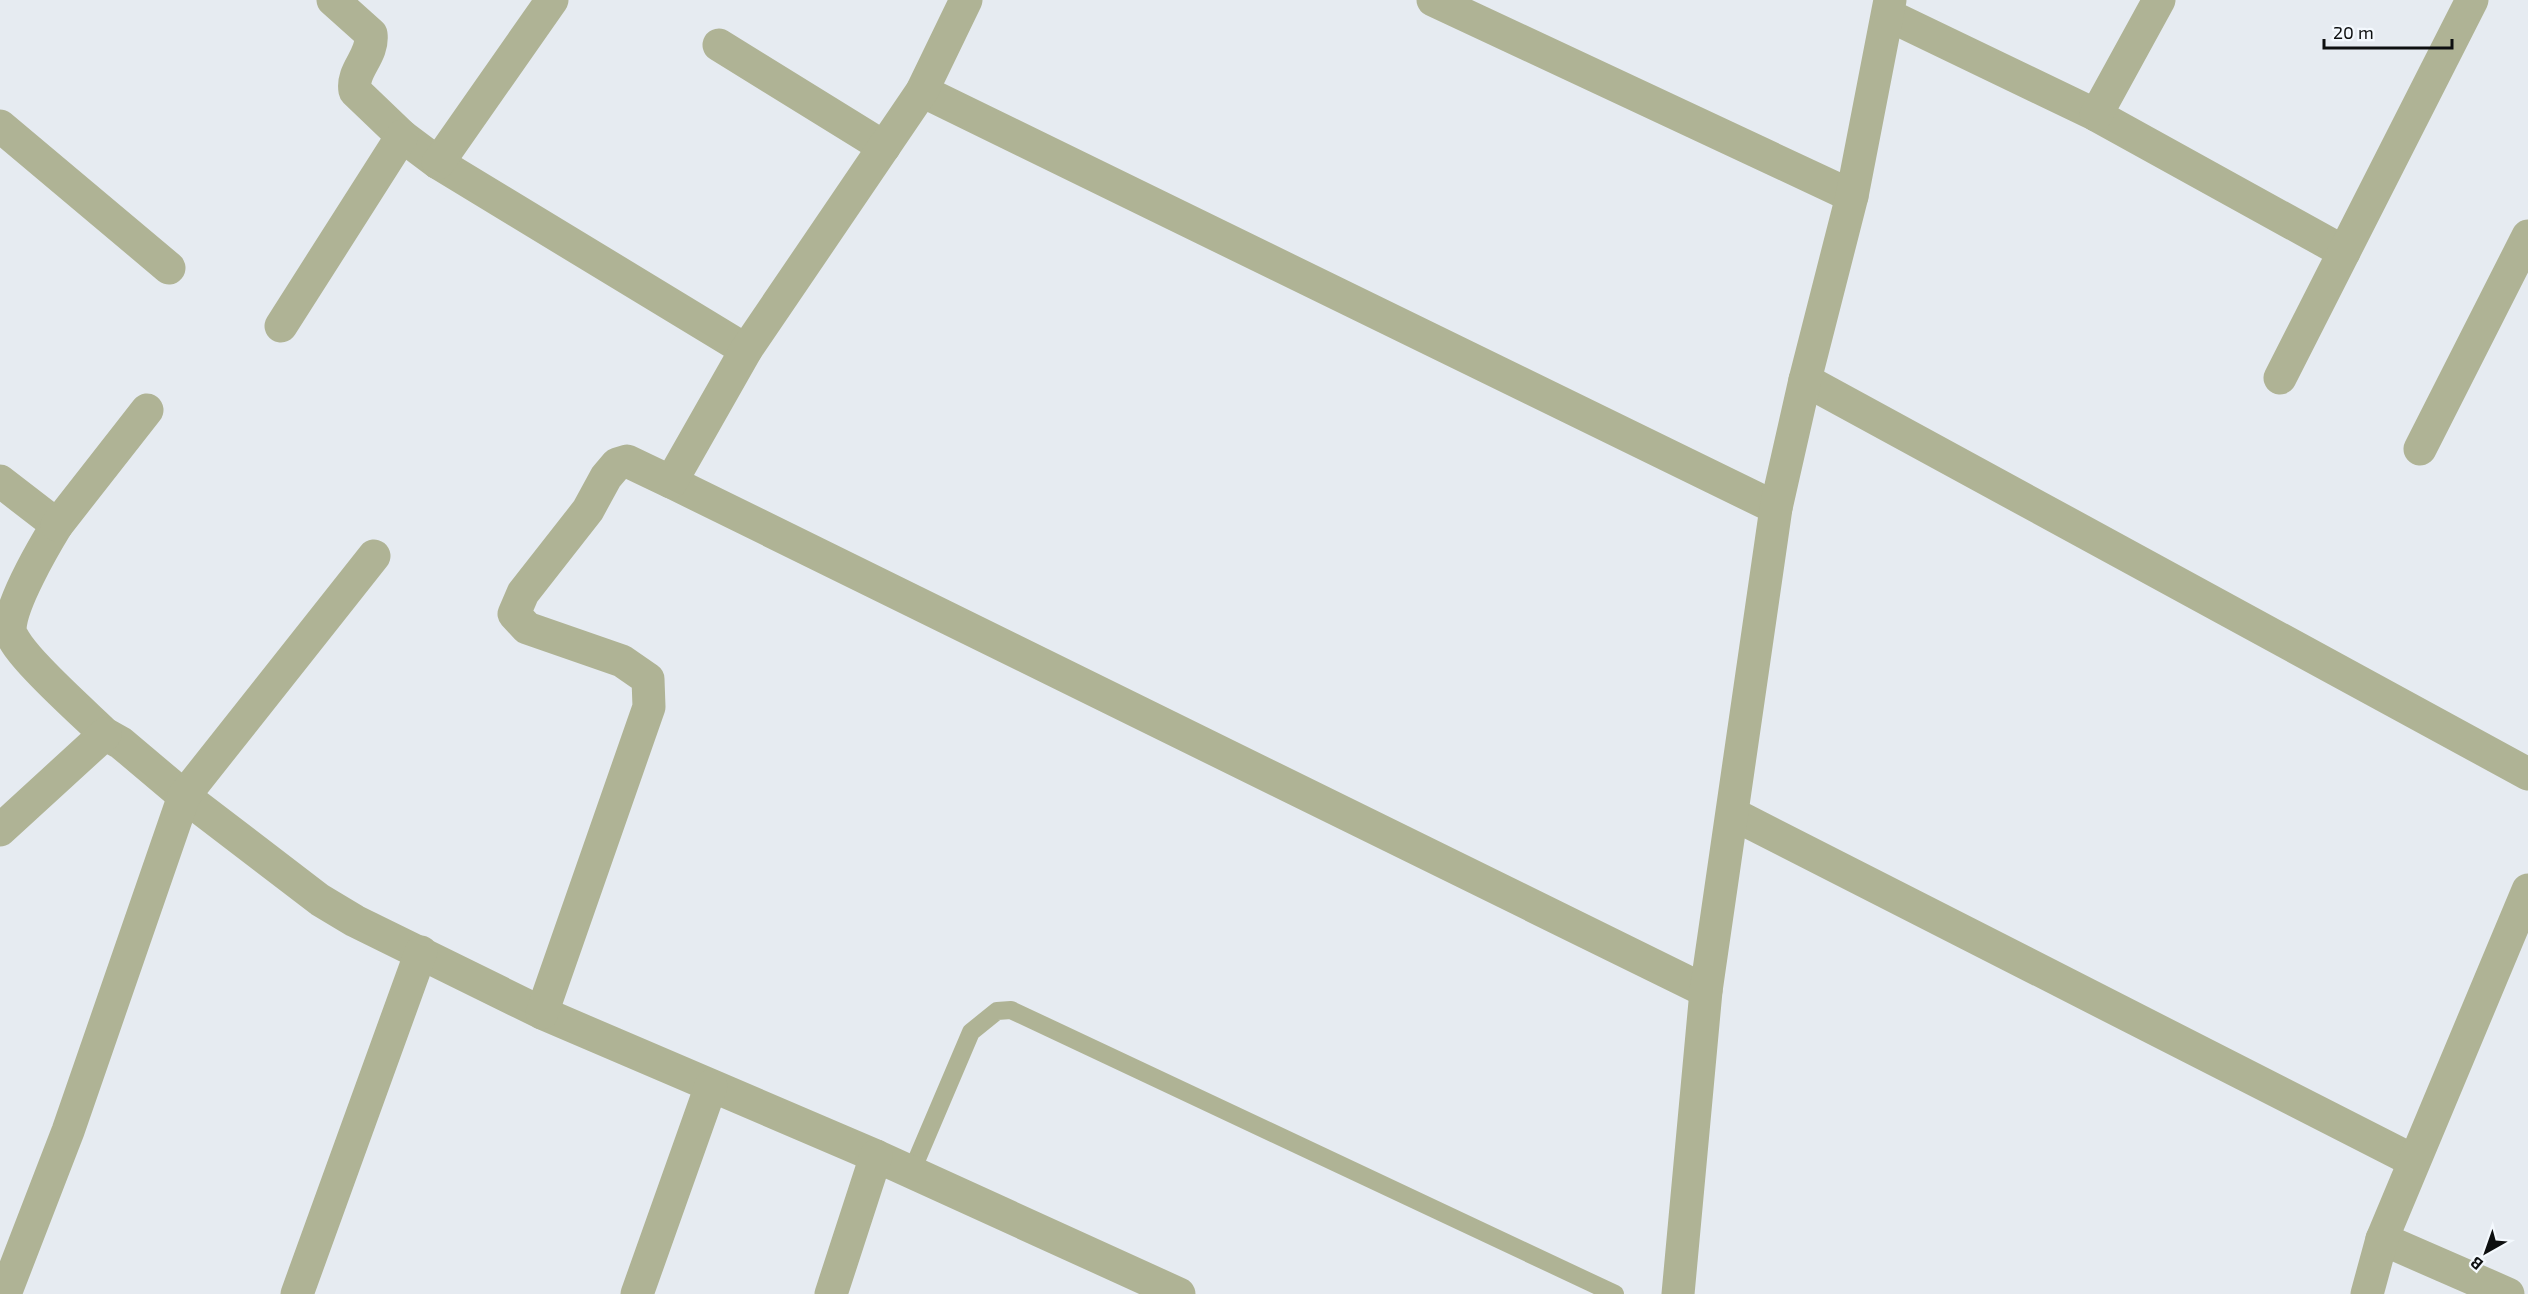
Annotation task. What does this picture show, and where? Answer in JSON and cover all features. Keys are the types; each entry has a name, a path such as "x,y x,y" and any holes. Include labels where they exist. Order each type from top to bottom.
{"street":[{"path":"438,163 552,0"},
{"path":"671,482 746,350 922,91 966,0"},
{"path":"1433,0 1852,196"},
{"path":"2096,115 2158,0"},
{"path":"2280,378 2472,0"},
{"path":"341,3 371,34 372,44 354,82 355,91 402,136 438,163 746,350"},
{"path":"1678,1294 1707,991 1776,508 1805,380 1852,196 1889,7 2096,115 2344,252"},
{"path":"719,45 884,147"},
{"path":"922,91 1776,508"},
{"path":"0,126 169,268"},
{"path":"281,326 402,136"},
{"path":"2420,449 2528,236"},
{"path":"1805,380 2528,774"},
{"path":"147,410 57,525 17,603 10,631 19,650 105,734 121,743 184,796 320,900 355,921 542,1013 876,1156 1173,1293"},
{"path":"542,1013 649,707 648,679 622,661 528,628 514,614 523,593 588,510 606,477 617,464 627,461 1707,991"},
{"path":"0,481 57,525"},
{"path":"5,1294 68,1131 184,796 374,556"},
{"path":"3,823 105,734"},
{"path":"1733,814 2414,1161"},
{"path":"2367,1294 2382,1239 2528,890"},
{"path":"297,1294 421,952"},
{"path":"638,1294 711,1086"},
{"path":"831,1294 876,1156"},
{"path":"2382,1239 2508,1294"}],"lane":[{"path":"911,1173 971,1032 997,1011 1011,1010 1615,1294"}]}
